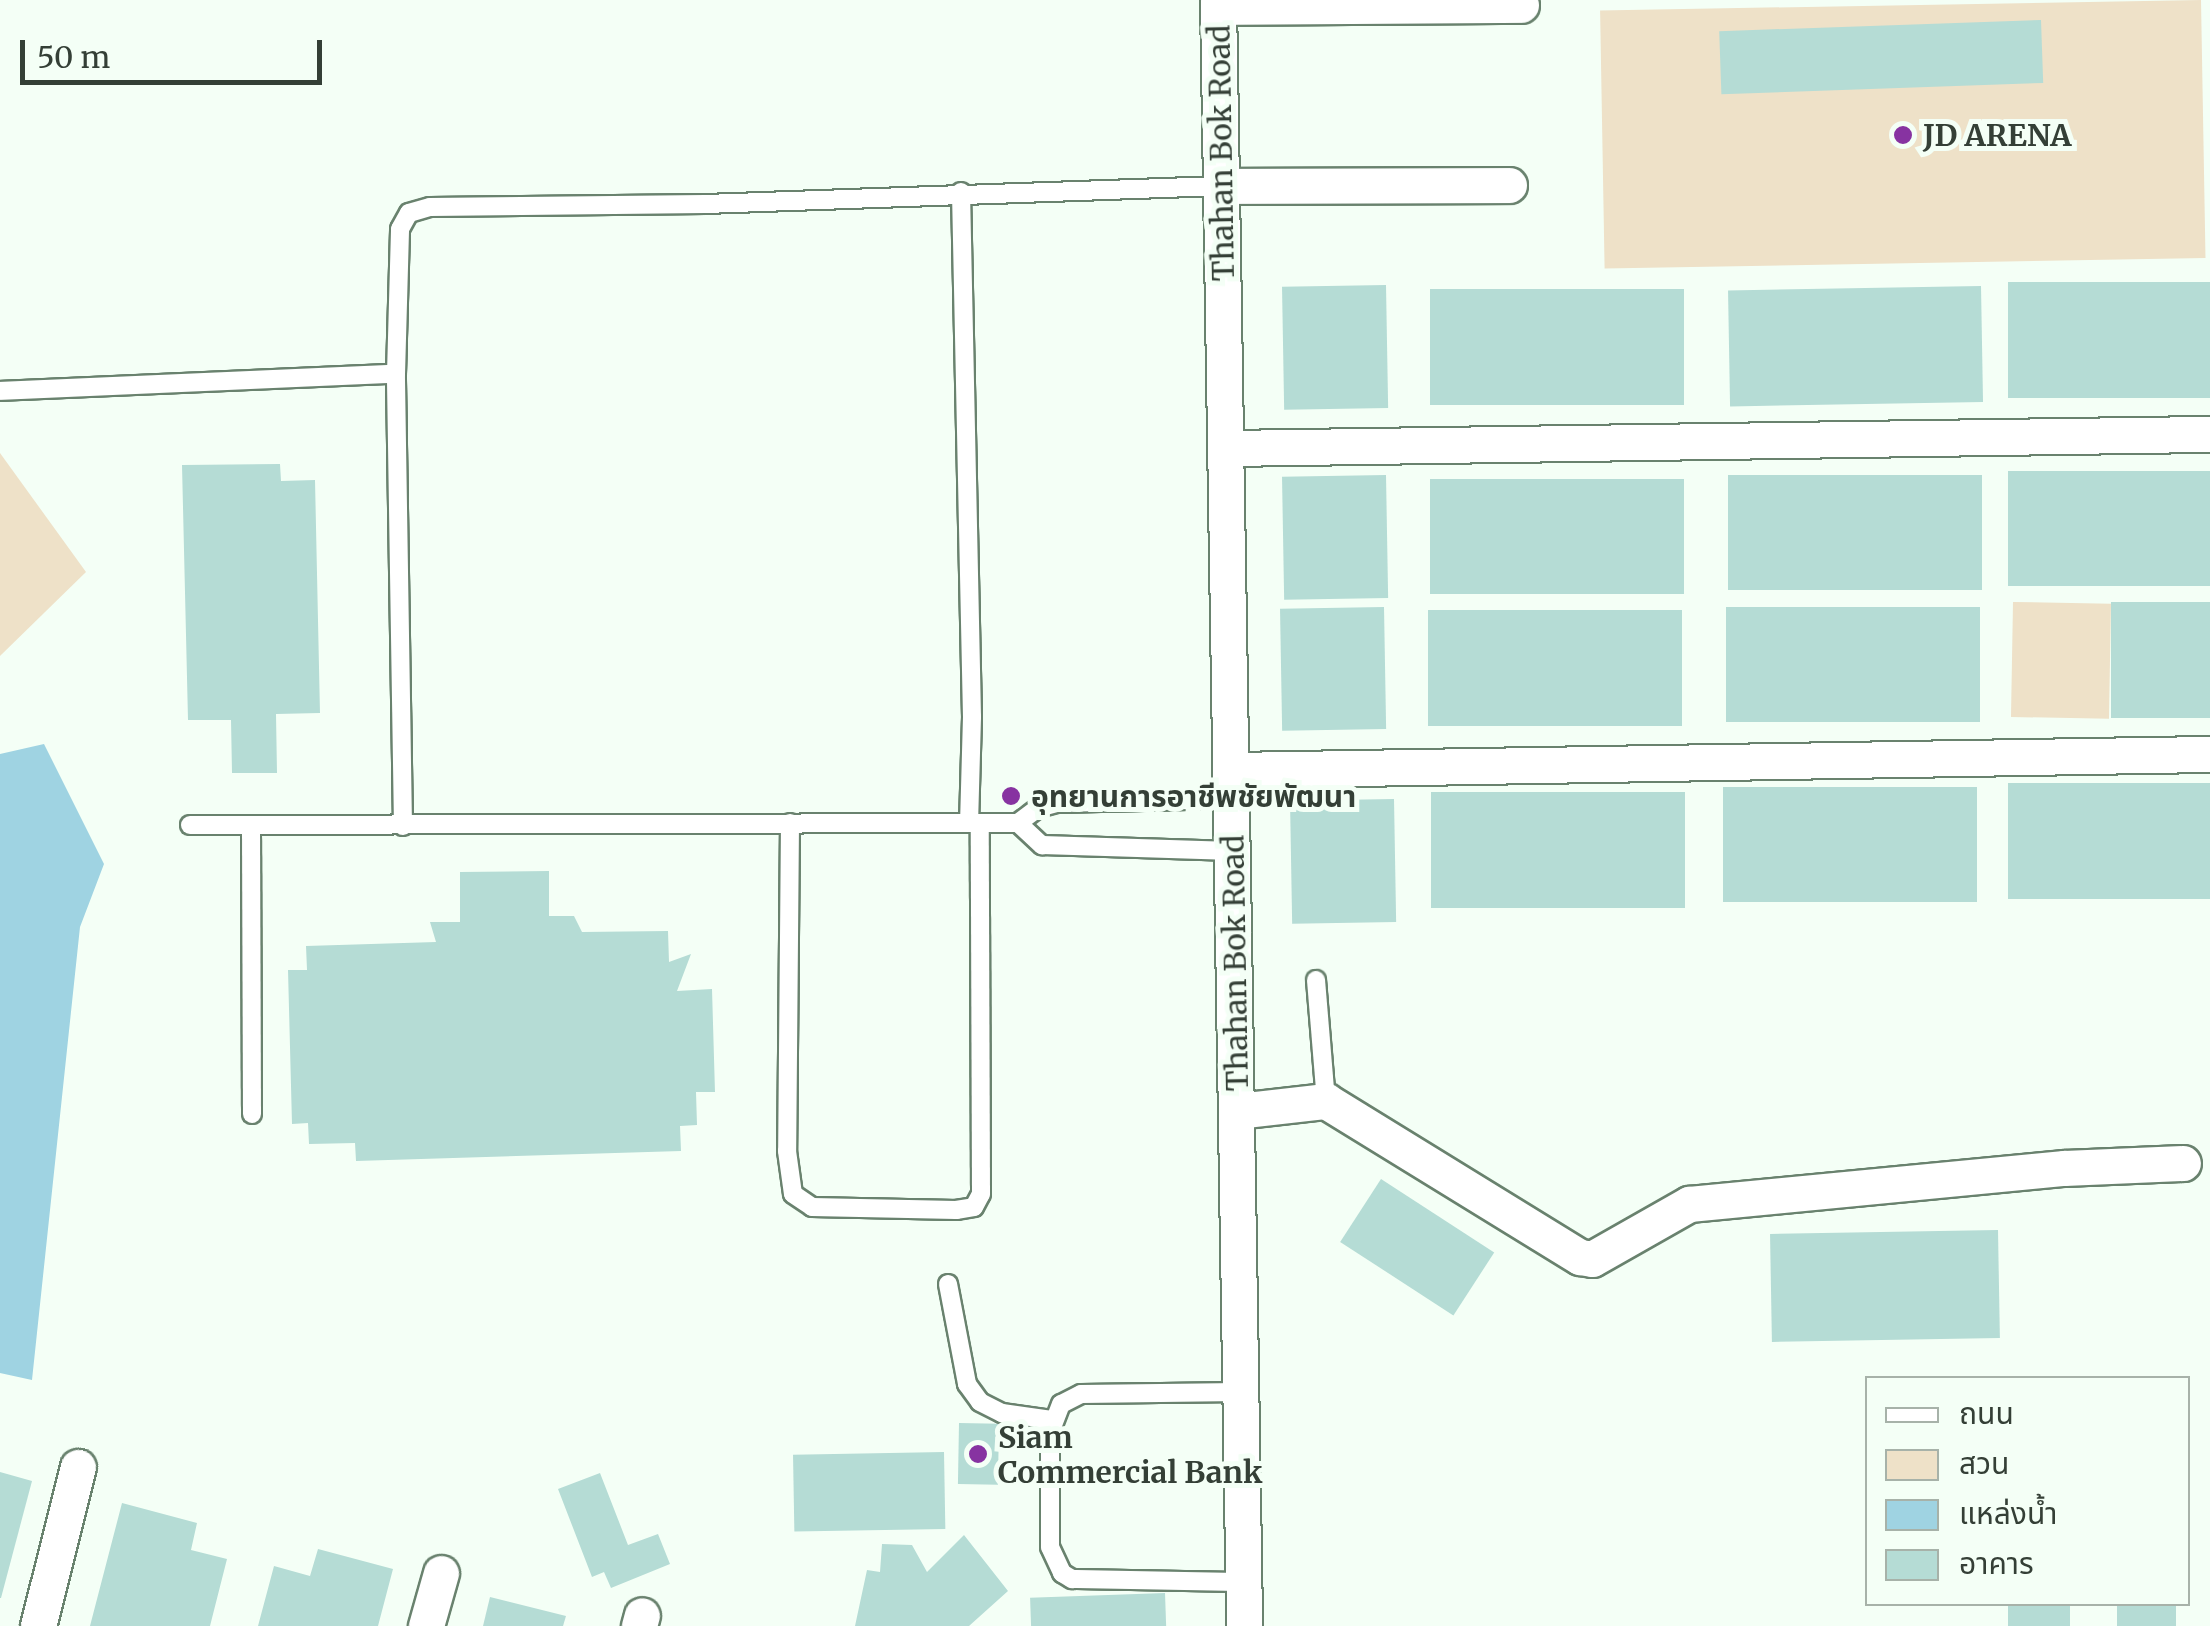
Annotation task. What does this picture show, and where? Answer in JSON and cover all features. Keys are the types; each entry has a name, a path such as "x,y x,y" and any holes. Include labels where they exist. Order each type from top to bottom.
{"street":[{"path":"1218,4 1521,5"},
{"name":"Thahan Bok Road","path":"1218,4 1244,1626"},
{"path":"1222,186 1509,185"},
{"path":"1226,448 2210,434"},
{"path":"1232,785 2210,754"},
{"path":"1238,1112 1326,1101 1580,1257 1592,1259 1689,1204 2064,1168 2184,1162"},
{"path":"38,1626 78,1467"},
{"path":"426,1626 441,1573"}],"lane":[{"path":"403,826 396,374 400,229 409,213 430,206 704,204 961,192 1222,186"},
{"path":"790,824 787,1151 794,1194 812,1207 974,1207 981,1194 961,192"},
{"path":"0,391 396,374"},
{"path":"190,826 1018,824 1038,808 1057,803 1232,785"},
{"path":"1018,824 1042,846 1233,852"},
{"path":"251,828 252,1114"},
{"path":"1316,980 1326,1101"},
{"path":"948,1284 967,1384 980,1402 1002,1413 1052,1420"},
{"path":"1240,1392 1081,1394 1061,1404 1052,1420 1050,1547 1062,1573 1099,1582 1243,1582"}],"green space":[{"name":"JD ARENA","path":"2201,0 2206,258 1605,268 1600,10"},
{"path":"0,453 86,572 0,656"},
{"path":"2013,602 2111,604 2109,719 2011,717"}],"water":[{"path":"44,744 104,864 80,927 32,1380 0,1373 0,754"}],"building":[{"path":"2041,20 2043,83 1721,94 1719,31"},
{"path":"2008,282 2210,282 2210,398 2008,398"},
{"path":"1386,285 1388,408 1284,410 1282,287"},
{"path":"1981,286 1983,402 1730,406 1728,290"},
{"path":"1430,289 1684,289 1684,405 1430,405"},
{"path":"280,464 281,481 315,480 320,713 276,714 277,773 232,773 231,720 188,720 182,465"},
{"path":"2008,471 2210,471 2210,586 2008,586"},
{"path":"1386,475 1388,598 1284,600 1282,477"},
{"path":"1728,475 1982,475 1982,590 1728,590"},
{"path":"1430,479 1684,479 1684,594 1430,594"},
{"path":"2111,602 2210,602 2210,718 2111,718"},
{"path":"1384,607 1386,729 1282,731 1280,609"},
{"path":"1726,607 1980,607 1980,722 1726,722"},
{"path":"1428,610 1682,610 1682,726 1428,726"},
{"path":"2008,783 2210,783 2210,899 2008,899"},
{"path":"1723,787 1977,787 1977,902 1723,902"},
{"path":"1431,792 1685,792 1685,908 1431,908"},
{"path":"1394,799 1396,922 1292,924 1290,801"},
{"path":"549,871 549,916 574,916 582,932 668,931 669,962 691,954 677,991 712,989 715,1092 696,1092 697,1125 680,1126 681,1151 356,1161 355,1143 309,1144 308,1123 292,1124 288,970 307,970 306,946 436,942 430,922 460,922 460,872"},
{"path":"1381,1179 1494,1253 1453,1315 1340,1242"},
{"path":"1998,1230 2000,1338 1772,1342 1770,1234"},
{"name":"Siam Commercial Bank","path":"959,1423 999,1424 998,1485 958,1484"},
{"path":"944,1452 945,1529 794,1532 793,1455"},
{"path":"0,1472 32,1481 1,1598 0,1598"},
{"path":"600,1473 628,1545 658,1534 670,1564 611,1588 604,1572 592,1577 558,1489"},
{"path":"122,1503 197,1523 191,1550 227,1559 210,1626 90,1626"},
{"path":"964,1535 1008,1591 969,1626 855,1626 867,1570 880,1572 882,1544 912,1545 927,1572"},
{"path":"318,1549 393,1569 378,1626 258,1626 274,1566 310,1576"},
{"path":"1165,1593 1166,1626 1031,1626 1030,1598"},
{"path":"490,1597 566,1616 563,1626 483,1626"},
{"path":"2008,1606 2070,1606 2070,1626 2008,1626"},
{"path":"2117,1606 2176,1606 2176,1626 2117,1626"}],"place":[{"name":"JD ARENA","path":"1903,135"},
{"name":"อุทยานการอาชีพชัยพัฒนา","path":"1011,796"},
{"name":"Siam Commercial Bank","path":"978,1454"}]}
